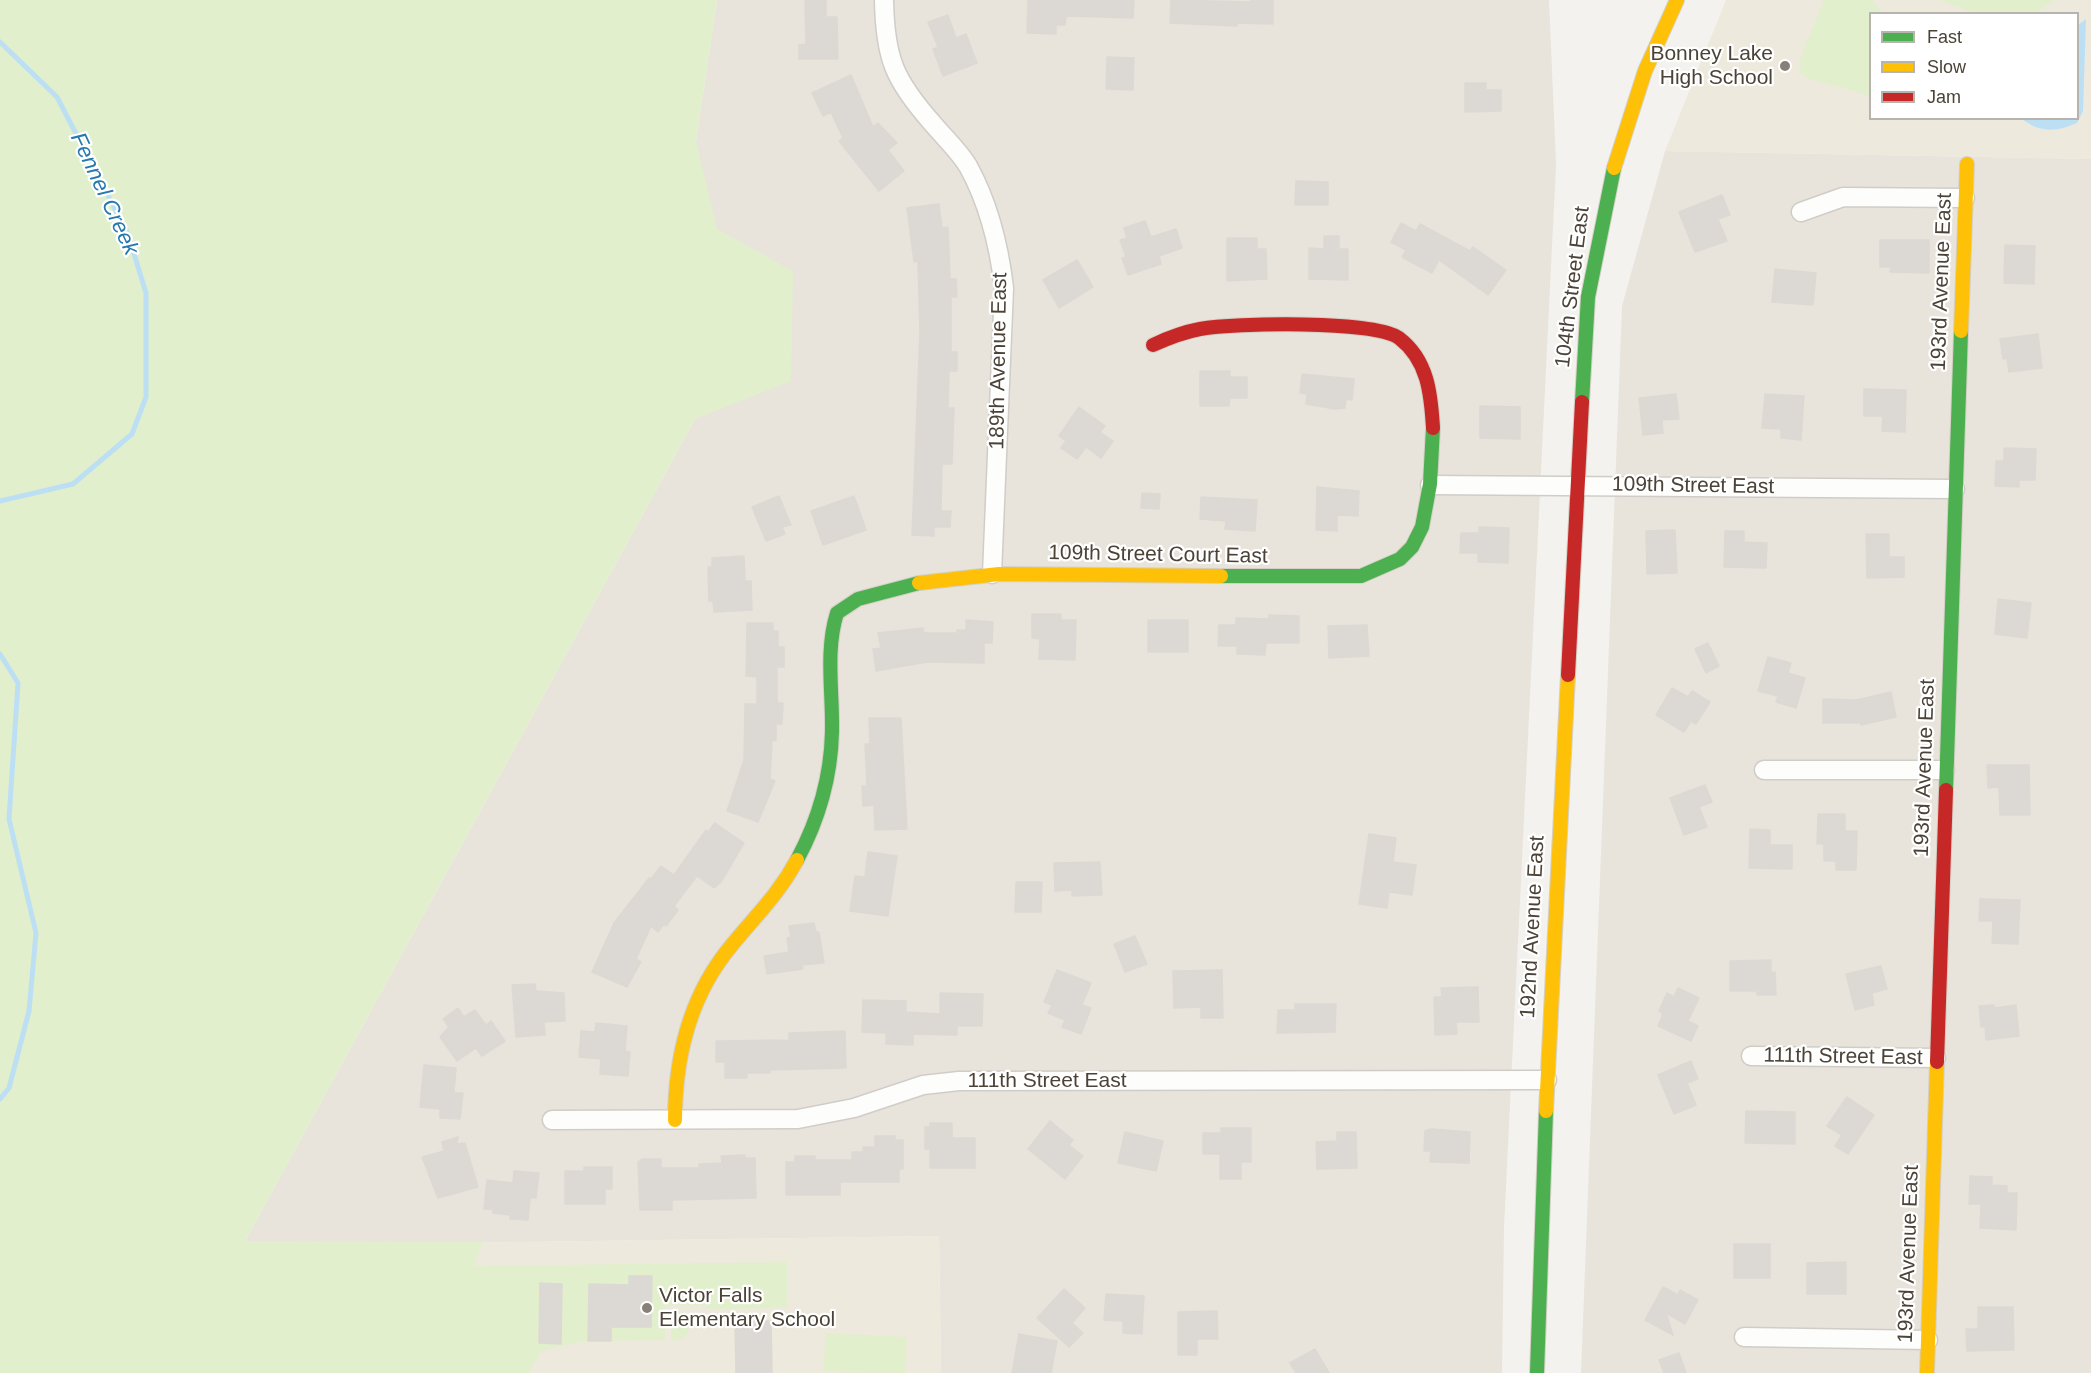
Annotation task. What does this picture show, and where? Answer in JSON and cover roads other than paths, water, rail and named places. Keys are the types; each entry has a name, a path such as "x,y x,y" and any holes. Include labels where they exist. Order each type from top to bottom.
{"street":[{"name":"189th Avenue East","path":"885,0 888,54 898,77 916,106 967,164 991,219 1000,252 1004,288 992,574"},
{"name":"104th Street East","path":"1576,484 1588,297 1601,216 1615,155 1658,38 1677,0"},
{"name":"193rd Avenue East","path":"1927,1373 1967,164"},
{"path":"1801,212 1842,197 1965,198"},
{"name":"109th Street Court East","path":"675,1120 676,1074 682,1041 691,1013 705,983 724,955 772,900 789,874 807,841 819,807 828,772 832,736 832,642 837,614 848,602 918,582 992,574 1361,576 1391,566 1416,543 1426,517 1430,484 1432,396 1427,376 1418,358 1394,336 1332,325 1220,326 1195,328 1153,345"},
{"name":"109th Street East","path":"1430,484 1955,489"},
{"name":"192nd Avenue East","path":"1537,1373 1547,1080 1576,484"},
{"path":"1764,770 1946,771"},
{"name":"111th Street East","path":"1751,1056 1936,1058"},
{"name":"111th Street East","path":"552,1120 807,1118 854,1108 923,1085 959,1081 1547,1080"},
{"path":"1744,1337 1928,1340"}],"water":[{"path":"2086,19 2083,111 2079,119 2079,24"},
{"path":"2023,120 2078,120 2077,123 2049,130"}],"waterway":[{"name":"Fennel Creek","path":"0,42 57,97 128,234 146,293 146,397 132,434 73,484 0,501"},
{"name":"Fennel Creek","path":"0,654 18,683 9,819 36,933 29,1011 9,1088 0,1099"}],"place":[{"name":"Bonney Lake High School","path":"1785,66"},
{"name":"Victor Falls Elementary School","path":"647,1308"}]}
